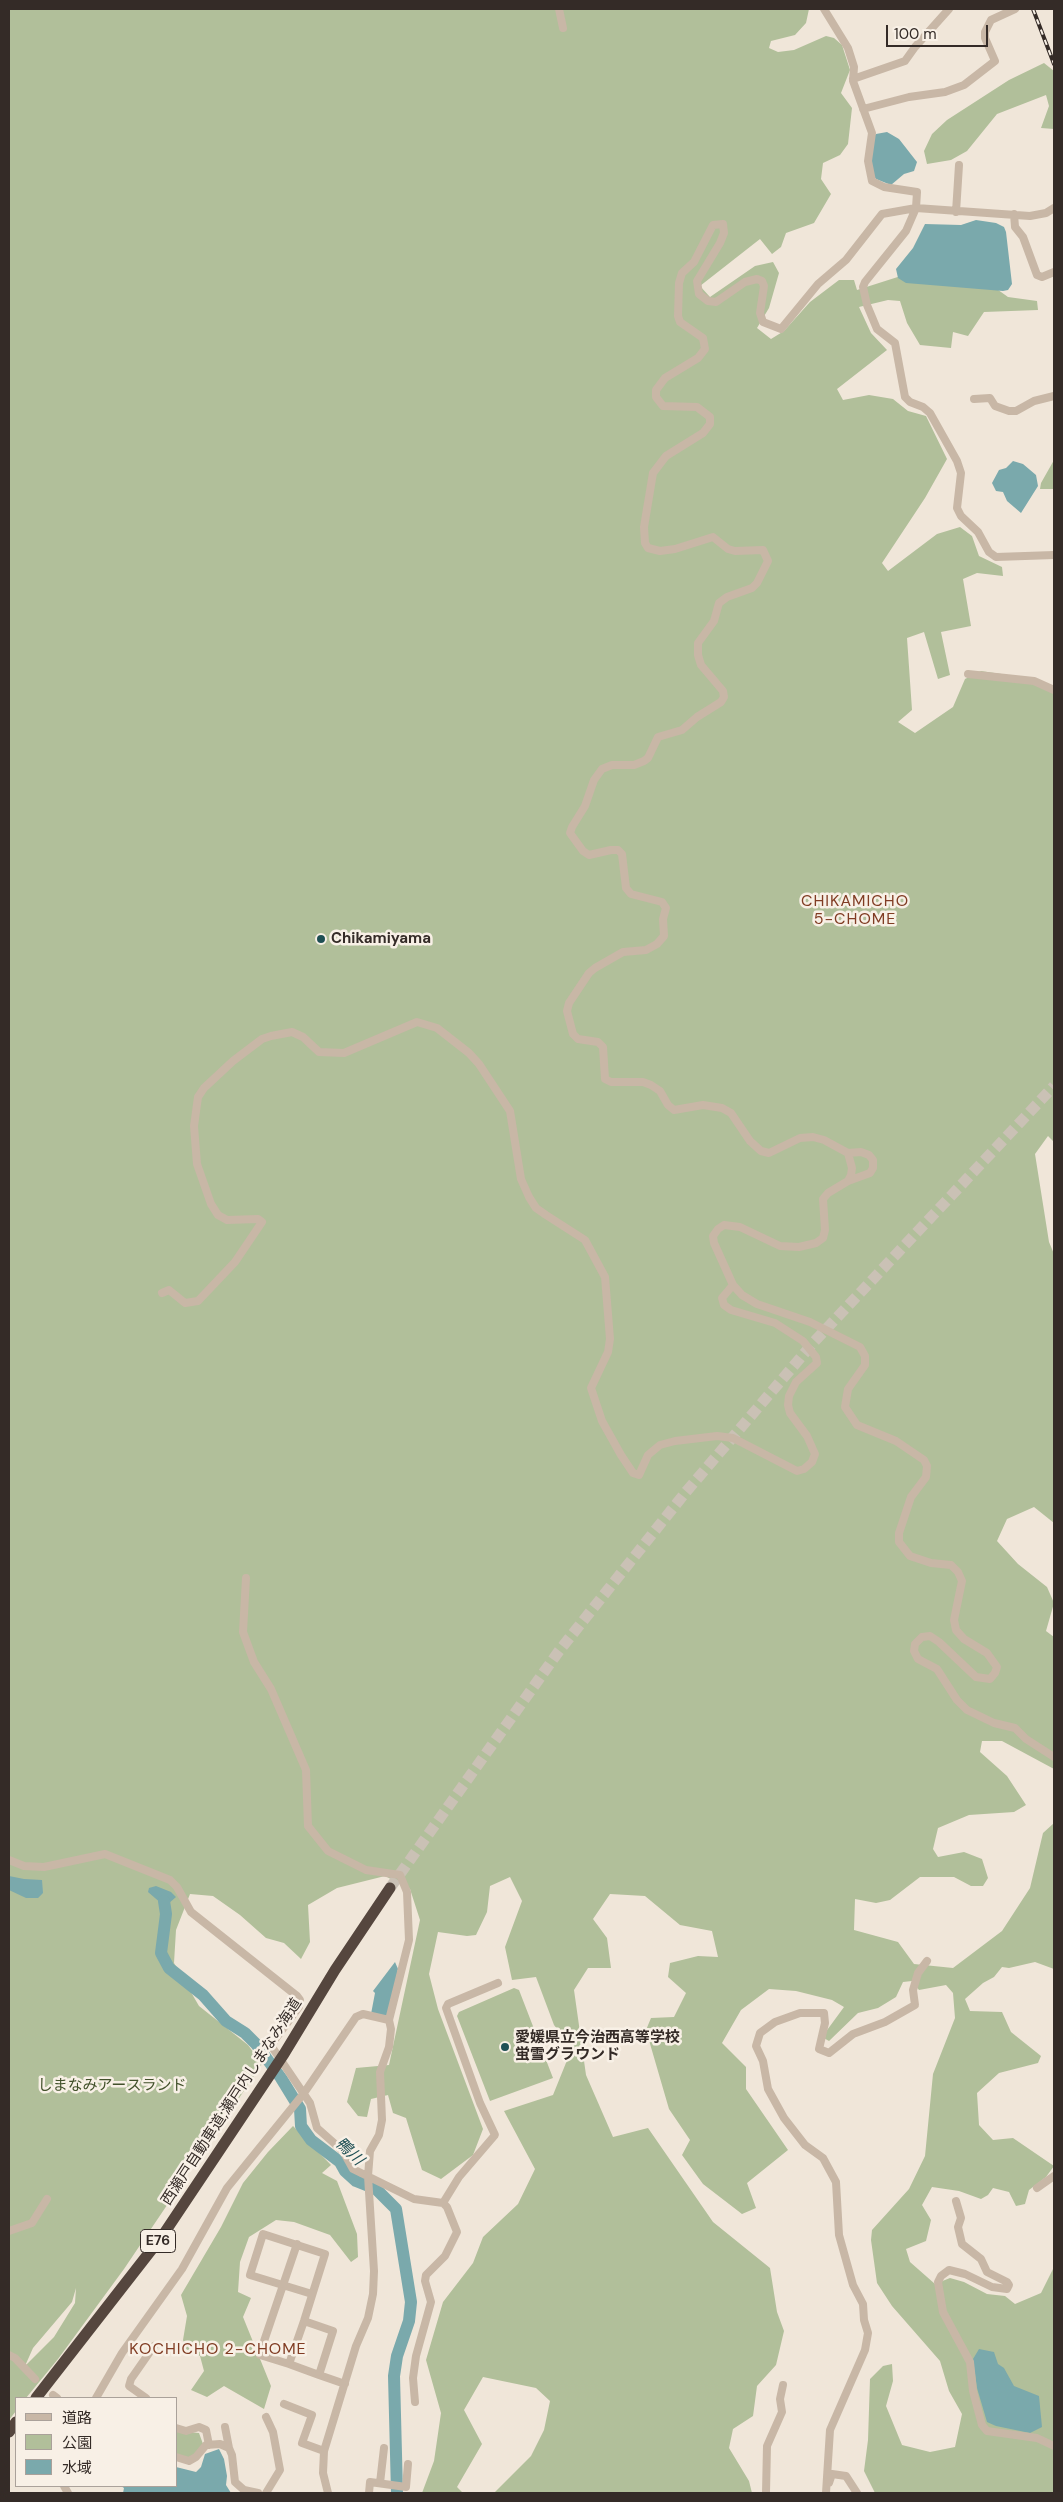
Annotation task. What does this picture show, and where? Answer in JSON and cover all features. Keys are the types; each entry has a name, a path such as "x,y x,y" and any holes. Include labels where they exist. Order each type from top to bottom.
{"highway":[{"name":"西瀬戸自動車道;瀬戸内しまなみ海道","path":"37,2397 163,2235 270,2076 335,1970 390,1888"}],"street":[{"path":"559,9 563,28"},
{"path":"824,9 848,48 854,67 853,79 872,133 868,161 872,181 884,187 917,192 916,208 906,231 863,287 867,305 877,328 895,343 905,396 910,402 923,407 930,413 957,461 961,473 957,508 961,516 978,532 989,552 996,557 1054,555"},
{"path":"853,79 905,62 915,47 949,9"},
{"path":"863,109 909,97 945,92 964,85 995,61 985,38 985,32 991,20 1014,9"},
{"path":"956,212 959,165"},
{"path":"1054,208 1046,213 1030,216 916,208 882,214 846,260 818,284 781,329 763,322 760,313 764,286 758,279 744,282 716,302 708,302 699,294 697,281 720,243 724,233 723,224 713,224 694,262 680,277 678,316 680,322 703,338 705,349 698,358 665,378 656,390 656,397 663,406 697,406 710,417 710,424 703,433 666,456 653,473 644,527 645,543 648,548 660,551 675,549 713,536 728,549 735,551 764,550 768,561 757,583 752,588 722,600 714,621 698,643 698,655 701,665 723,691 724,698 682,730 658,737 648,758 644,761 634,765 612,766 602,769 594,780 585,806 570,833 582,851 589,855 618,850 622,854 626,888 631,894 662,902 666,908 663,919 664,936 657,944 646,950 623,952 595,968 589,973 569,1003 568,1010 574,1034 578,1039 598,1042 603,1047 605,1079 611,1082 643,1082 651,1085 660,1091 668,1105 674,1110 703,1105 722,1108 734,1117 750,1141 761,1151 769,1153 800,1138 813,1137 824,1140 848,1154 861,1152 870,1155 874,1160 870,1173 848,1181 828,1193 823,1199 825,1230 823,1238 816,1243 790,1248 765,1240 740,1228 724,1225 718,1229 714,1236 714,1243 733,1285 742,1295 757,1304 810,1322 860,1347 865,1356 865,1365 848,1389 845,1407 857,1425 896,1441 924,1460 927,1466 926,1477 911,1496 899,1533 899,1542 910,1556 930,1563 951,1566 958,1572 962,1581 954,1620 956,1630 964,1639 987,1653 997,1667 990,1679 976,1677 939,1642 930,1636 922,1637 915,1644 914,1651 918,1659 937,1669 957,1700 967,1710 994,1723 1015,1728 1026,1740 1054,1757"},
{"path":"1014,214 1015,227 1023,237 1037,275 1042,278 1054,272"},
{"path":"974,399 990,398 995,406 1010,411 1054,396"},
{"path":"968,674 1034,682 1054,690"},
{"path":"162,1293 169,1290 185,1303 198,1301 235,1262 262,1222 258,1219 227,1220 218,1215 211,1204 201,1178 194,1126 198,1097 204,1088 233,1061 262,1039 292,1032 303,1037 318,1052 344,1053 413,1023 423,1022 437,1028 469,1053 503,1098 513,1120 514,1148 521,1179 529,1197 536,1208 585,1240 605,1277 610,1339 608,1352 591,1388 602,1421 633,1473 639,1475 648,1455 660,1445 675,1441 717,1436 733,1438 797,1471 804,1469 812,1462 815,1454 808,1436 790,1413 788,1405 789,1396 796,1382 817,1363 816,1357 803,1341 775,1323 731,1310 724,1304 722,1298 733,1285"},
{"path":"848,1154 852,1168 848,1181"},
{"path":"246,1578 243,1632 254,1662 271,1689 306,1770 308,1826 328,1851 335,1856 366,1870 400,1875 407,1892 409,1940 389,2020 391,2038 380,2072 382,2120 379,2135 370,2151 368,2176 374,2272 372,2294 368,2318 324,2451 324,2473 328,2493"},
{"path":"9,1860 24,1866 39,1867 105,1854 170,1880 177,1887 192,1912 300,2000 299,2007 274,2041 272,2047 310,2103 317,2128 343,2151 353,2169 414,2199 443,2203 447,2207 457,2232 445,2256 426,2275 425,2280 431,2302 416,2356 413,2378 415,2402"},
{"path":"826,2491 830,2430 865,2350 868,2333 864,2320 863,2304 853,2285 839,2235 836,2182 823,2158 804,2145 784,2118 768,2089 763,2061 756,2046 760,2034 775,2022 800,2013 824,2013 825,2023 818,2048 829,2053 853,2034 885,2022 915,2006 913,1990 918,1973 927,1961"},
{"path":"443,2203 459,2178 496,2135 480,2103 446,2008 448,2004 498,1983"},
{"path":"97,2397 122,2353 182,2269 227,2188 304,2093 356,2017 363,2014 389,2020"},
{"path":"1037,2188 1054,2176"},
{"path":"9,2231 32,2223 47,2200"},
{"path":"956,2200 961,2218 958,2227 962,2244 981,2259 988,2272 1009,2285 1007,2289 992,2287 965,2274 949,2270 941,2276 938,2282 943,2312 970,2362 972,2391 982,2425 987,2431 1037,2438 1054,2446"},
{"path":"289,2364 304,2321 325,2254 263,2234 250,2275 312,2294"},
{"path":"297,2244 260,2354 345,2384"},
{"path":"304,2321 333,2331 319,2375"},
{"path":"144,2397 128,2386 154,2346"},
{"path":"9,2355 16,2358 35,2379"},
{"path":"766,2493 767,2446 782,2412 780,2399 783,2385"},
{"path":"284,2404 312,2415 302,2443 324,2451"},
{"path":"266,2417 273,2432 280,2470 266,2493"},
{"path":"178,2429 186,2431 199,2426 206,2430 209,2445"},
{"path":"225,2427 232,2454 236,2482 244,2490 258,2493"},
{"path":"178,2458 189,2461 209,2445 220,2444 229,2448"},
{"path":"369,2493 375,2483 384,2448"},
{"path":"375,2483 396,2489 406,2486 408,2464"},
{"path":"826,2491 832,2474 846,2476 857,2493"}],"green space":[{"name":"しまなみアースランド","path":"9,9 809,9 806,23 795,35 771,41 769,48 778,52 794,50 826,36 834,38 842,45 850,70 841,93 852,108 848,144 840,155 823,163 821,179 831,194 814,223 786,233 781,247 772,254 760,239 700,286 710,297 755,266 773,262 779,273 769,308 757,328 771,339 784,331 810,302 839,280 854,280 857,290 904,275 994,287 1008,297 1037,301 1038,310 984,312 968,336 953,332 951,348 920,345 907,323 900,301 888,300 859,307 871,333 887,350 837,389 843,400 869,395 893,399 908,411 926,416 947,459 925,498 882,563 888,571 937,534 960,527 972,536 979,556 1002,567 1003,576 977,573 963,579 971,626 941,632 950,675 938,679 924,632 907,638 912,710 898,722 915,733 953,707 965,679 981,671 1035,679 1054,687 1054,1142 1048,1136 1035,1154 1049,1242 1054,1254 1054,1523 1034,1507 1007,1519 997,1541 1018,1564 1047,1587 1054,1603 1046,1631 1054,1637 1054,1769 1002,1741 982,1741 980,1752 1007,1776 1026,1805 1014,1812 969,1815 938,1828 933,1849 938,1857 964,1852 982,1859 988,1878 983,1886 971,1886 954,1877 920,1877 890,1900 876,1903 855,1899 854,1930 898,1942 914,1964 953,1968 1002,1931 1030,1888 1043,1833 1054,1823 1054,1969 1035,1962 1009,1968 1002,1967 994,1977 983,1983 965,1999 970,2011 1002,2012 1011,2032 1041,2056 1038,2063 999,2073 977,2093 979,2125 993,2140 1013,2138 1054,2166 1046,2177 1029,2190 1025,2204 1016,2206 1009,2192 993,2188 988,2195 981,2199 959,2191 932,2187 922,2205 931,2220 926,2241 906,2249 910,2262 935,2284 950,2278 964,2282 987,2294 1005,2296 1015,2304 1041,2293 1054,2267 1054,2493 875,2493 864,2471 868,2440 870,2379 883,2366 892,2364 893,2381 886,2406 902,2445 930,2452 955,2447 962,2414 949,2391 940,2361 892,2306 877,2283 871,2240 872,2230 909,2189 925,2156 933,2074 955,2018 953,1993 946,1985 919,1990 912,1981 903,1982 896,1997 878,2008 858,2013 829,2041 822,2037 844,2007 832,2000 796,1991 769,1989 741,2010 722,2043 746,2067 746,2089 788,2150 747,2183 756,2208 742,2214 703,2184 682,2155 690,2140 669,2109 646,2030 651,2018 674,2017 686,1993 668,1977 670,1963 698,1956 718,1957 712,1931 680,1925 645,1896 610,1894 593,1919 607,1938 611,1968 588,1968 574,1990 586,2075 613,2137 648,2128 713,2222 770,2268 777,2312 784,2331 776,2365 757,2386 753,2416 733,2429 729,2448 749,2481 752,2493 494,2493 531,2456 544,2430 550,2401 536,2388 483,2377 464,2410 482,2444 457,2487 463,2493 422,2493 434,2461 441,2413 426,2360 443,2302 473,2263 483,2237 518,2204 535,2169 504,2111 553,2095 572,2048 554,2025 536,1977 512,1980 505,1947 522,1901 510,1877 490,1886 487,1912 476,1935 467,1936 438,1932 429,1974 438,2009 483,2129 473,2155 441,2179 422,2170 406,2118 393,2113 388,2095 371,2099 367,2117 358,2116 347,2102 356,2068 389,2065 420,1920 410,1889 385,1876 337,1888 308,1905 310,1942 301,1959 284,1943 266,1938 240,1915 213,1896 190,1894 176,1930 174,1963 199,2006 248,2045 262,2064 124,2269 58,2359 27,2397 15,2397 15,2412 9,2420","holes":["76,2288 75,2303 54,2337 25,2366 33,2348 72,2302"]},
{"path":"1044,63 1054,71 1054,129 1041,128 1049,106 1046,95 997,114 967,151 951,160 927,164 924,151 932,134 947,120 1009,80"},
{"path":"1054,460 1054,489 1040,489 1041,483"},
{"name":"愛媛県立今治西高等学校 蛍雪グラウンド","path":"514,1988 519,1990 553,2078 490,2101 457,2016 459,2012"},
{"path":"293,2126 331,2165 322,2173 337,2181 357,2234 358,2257 351,2262 330,2235 294,2222 276,2220 249,2237 240,2262 238,2292 251,2298 243,2317 271,2386 264,2409 224,2386 207,2397 191,2390 204,2371 200,2356 186,2349 183,2340 187,2316 181,2295 221,2227 243,2183 268,2152"},
{"path":"178,2431 199,2433 203,2444 189,2460 178,2456"}],"water":[{"path":"887,132 899,139 917,162 914,171 904,174 891,185 876,179 872,174 870,163 872,138 876,134"},
{"path":"976,220 996,223 1004,227 1012,284 1008,290 906,283 898,278 896,269 913,248 925,224 961,225"},
{"path":"1013,461 1023,464 1036,475 1038,486 1021,513 1007,501 1003,492 996,491 992,483 999,470 1006,468"},
{"path":"9,1876 42,1880 43,1893 38,1898 26,1898 9,1890"},
{"path":"156,1886 171,1892 176,1897 168,1904 162,1904 148,1892 149,1888"},
{"path":"395,1962 398,1969 388,2018 371,2014 375,1993 373,1991"},
{"path":"979,2349 994,2352 998,2364 1004,2368 1014,2386 1039,2396 1042,2427 1030,2433 996,2426 987,2422 977,2388 973,2359"},
{"path":"219,2449 224,2459 227,2476 226,2485 231,2493 123,2493 122,2487 178,2487 178,2468 196,2472 201,2467 205,2454"}],"waterway":[{"name":"鴨川","path":"164,1901 166,1914 161,1953 169,1968 203,1995 226,2021 245,2033 256,2044 281,2078 300,2109 301,2126 311,2140 340,2162 345,2171 356,2181 376,2189 396,2209 411,2302 409,2321 397,2356 394,2376 397,2493"}],"tunnel":[{"path":"390,1888 559,1651 685,1493 814,1342 1054,1086"}],"railway":[{"path":"1033,9 1054,64"}],"place":[{"name":"Chikamiyama","path":"321,939"},
{"name":"愛媛県立今治西高等学校 蛍雪グラウンド","path":"505,2047"}],"district":[{"name":"CHIKAMICHO 5-CHOME","path":"855,911"},
{"name":"KOCHICHO 2-CHOME","path":"218,2350"}]}
